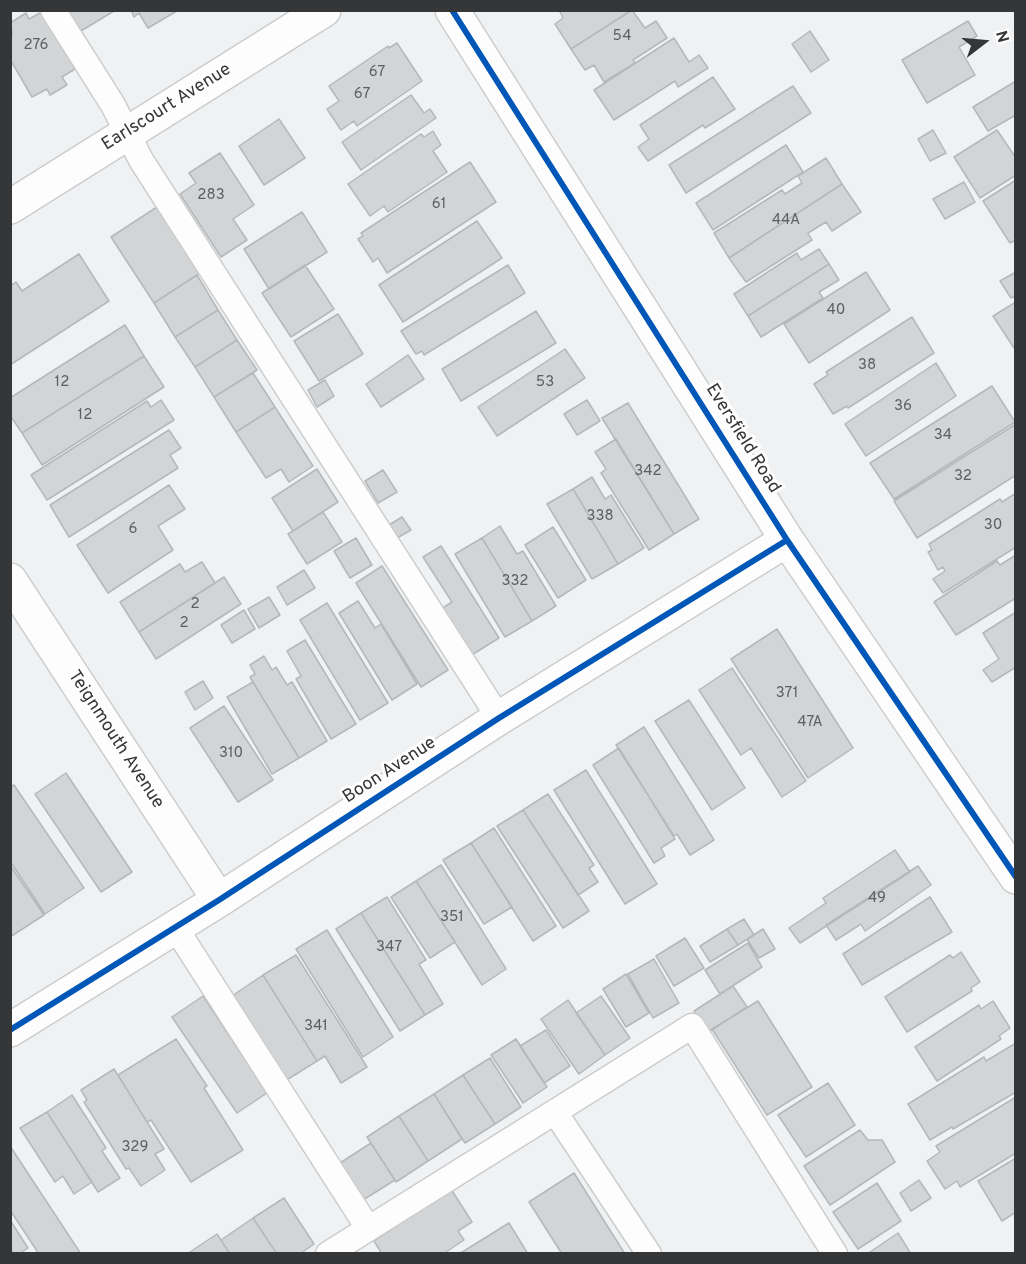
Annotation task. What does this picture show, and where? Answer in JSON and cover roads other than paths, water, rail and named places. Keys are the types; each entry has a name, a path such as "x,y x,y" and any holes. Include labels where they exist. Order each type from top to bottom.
{"street":[{"name":"Earlscourt Avenue","path":"10,207 324,10"},
{"name":"Eversfield Road","path":"452,10 787,540 1016,877"},
{"name":"Boon Avenue","path":"10,1030 219,900 499,718 787,540"},
{"name":"Teignmouth Avenue","path":"10,580 219,900"}],"lane":[{"path":"53,10 113,105 141,160 499,718"},
{"path":"175,927 368,1228"},
{"path":"328,1254 692,1026 835,1254"},
{"path":"555,1112 649,1254"}]}
